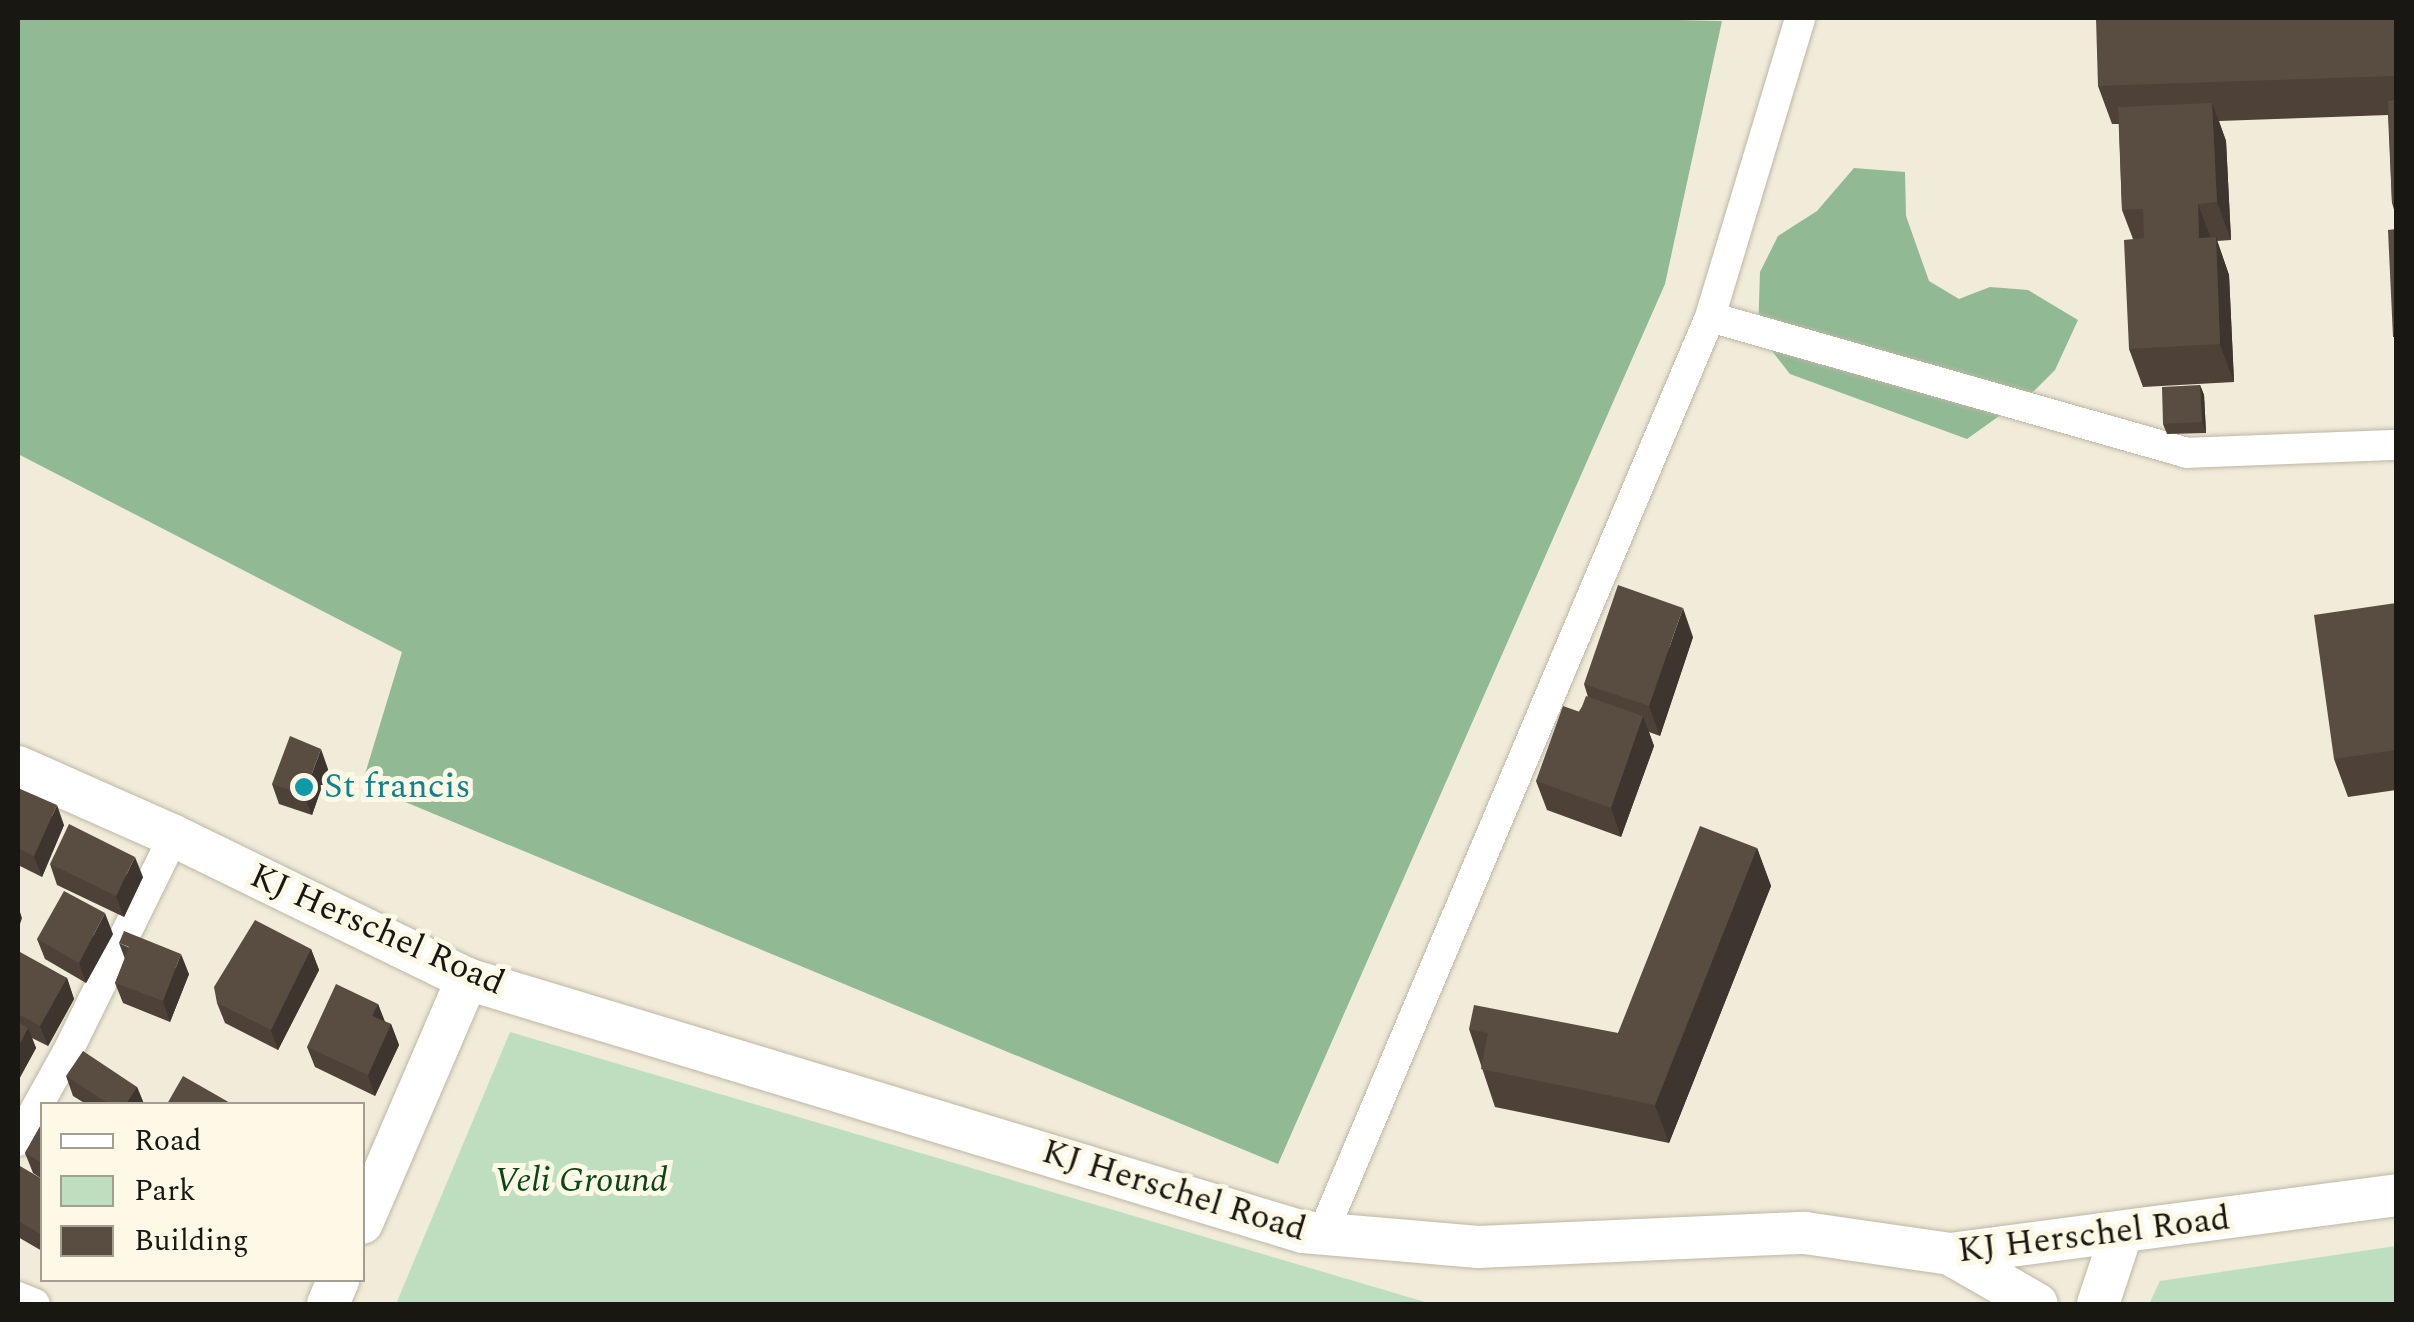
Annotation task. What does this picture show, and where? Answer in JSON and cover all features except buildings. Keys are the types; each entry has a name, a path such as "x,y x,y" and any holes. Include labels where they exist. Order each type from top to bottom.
{"main road":[{"name":"KJ Herschel Road","path":"18,767 174,836 467,979 1322,1236 1478,1247 1806,1233 1950,1254 2396,1195"},
{"path":"365,1216 467,979"},
{"path":"2098,1304 2122,1232"},
{"path":"1950,1254 2037,1304"}],"street":[{"path":"1322,1236 1710,317 1800,18"},
{"path":"1710,317 2186,452 2396,445"},
{"path":"18,1141 67,1053 174,836"},
{"path":"18,1297 35,1304"}],"green space":[{"path":"18,18 1722,21 1665,284 1278,1164 362,784 402,652 18,454"},
{"path":"1854,168 1905,172 1906,216 1929,281 1959,299 1990,287 2028,290 2078,320 2055,370 2034,391 1967,439 1790,374 1758,333 1760,272 1778,236 1817,211"},
{"name":"Veli Ground","path":"510,1032 1432,1304 396,1304"},
{"path":"2396,1246 2396,1304 2149,1304 2160,1281"}],"place":[{"name":"St francis","path":"304,787"}]}
